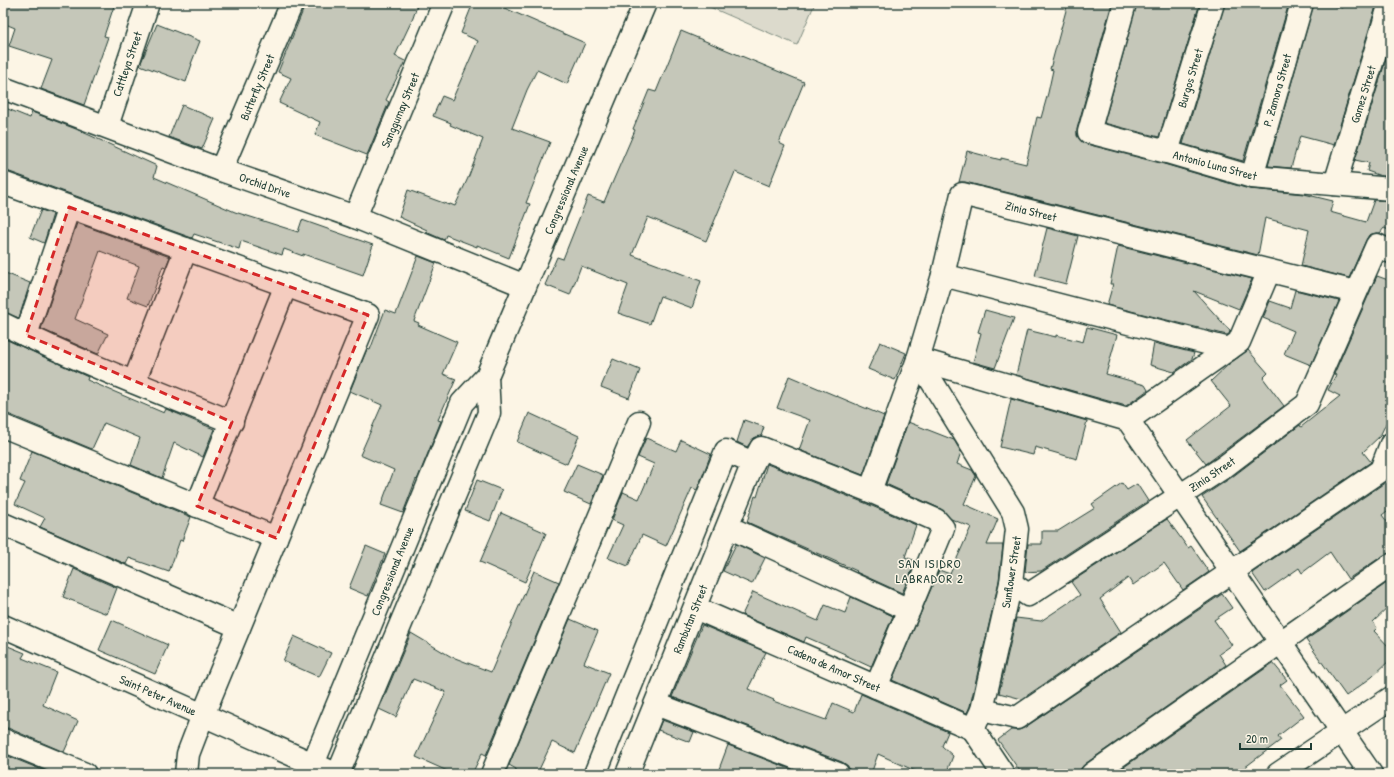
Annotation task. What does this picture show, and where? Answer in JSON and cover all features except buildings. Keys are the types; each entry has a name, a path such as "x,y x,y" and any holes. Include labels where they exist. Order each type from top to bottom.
{"street":[{"name":"Cattleya Street","path":"106,126 148,3"},
{"name":"Butterfly Street","path":"222,170 292,3"},
{"name":"Sanggumay Street","path":"356,217 444,3"},
{"name":"Congressional Avenue","path":"311,769 462,403 487,376 645,3"},
{"name":"Antonio Luna Street","path":"1125,3 1089,132 1168,152 1252,177 1391,189"},
{"name":"Burgos Street","path":"1168,152 1213,3"},
{"name":"P. Zamora Street","path":"1252,177 1302,3"},
{"name":"Gomez Street","path":"1335,184 1390,3"},
{"name":"Orchid Drive","path":"3,88 222,170 356,217 525,286"},
{"path":"3,183 368,315 202,715 188,754 186,774"},
{"name":"Zinia Street","path":"943,275 962,194 1355,292"},
{"path":"26,335 69,207"},
{"name":"Zinia Street","path":"1011,583 1028,595 1224,467 1307,404 1355,292 1384,248"},
{"path":"134,382 186,249"},
{"path":"1128,420 1238,342 1269,271"},
{"path":"876,687 943,528 936,520 870,491 918,359 943,275 1229,349"},
{"path":"197,506 286,285"},
{"path":"3,324 134,382 232,422"},
{"path":"918,359 1128,420 1371,774"},
{"name":"Sunflower Street","path":"918,359 1013,512 1017,529 1011,583 978,719"},
{"name":"Congressional Avenue","path":"337,774 489,413 487,376"},
{"path":"492,774 639,422"},
{"path":"3,426 276,538"},
{"name":"Cadena de Amor Street","path":"695,608 876,687 978,719 1017,718 1380,470 1391,444"},
{"name":"Rambutan Street","path":"627,774 753,463 761,448 870,491"},
{"path":"595,774 726,451 753,463"},
{"path":"3,524 239,627"},
{"path":"728,527 909,610"},
{"path":"1092,774 1391,565"},
{"name":"Saint Peter Avenue","path":"3,626 202,715 311,769 337,774"},
{"path":"1278,774 1391,698"},
{"path":"656,704 838,774"},
{"path":"978,719 1003,774"},
{"path":"3,740 85,774"}],"highlighted area":[{"path":"69,207 368,315 276,538 197,506 232,422 26,335"}],"shaded area":[{"path":"703,3 815,3 797,45"}],"district":[{"name":"SAN ISIDRO LABRADOR 2","path":"930,570"}]}
